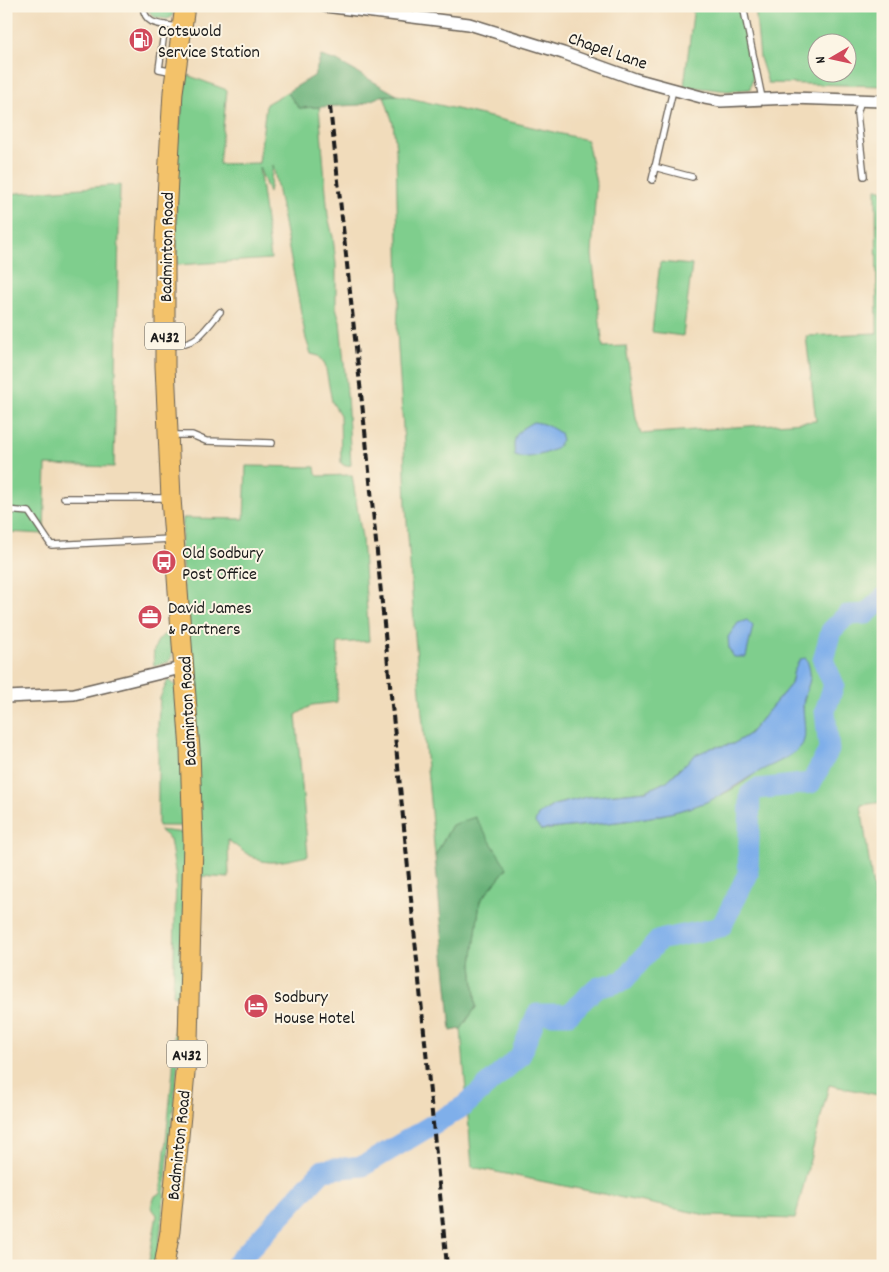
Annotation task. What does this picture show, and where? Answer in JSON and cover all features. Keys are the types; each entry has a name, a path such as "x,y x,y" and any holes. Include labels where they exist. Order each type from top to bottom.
{"main road":[{"name":"Badminton Road","path":"164,1266 170,1231 188,1042 193,841 185,667 171,498 165,346 165,239 176,72 173,26 185,6"}],"street":[{"name":"Chapel Lane","path":"325,6 469,24 564,53 635,79 721,101 762,98 883,101"},
{"path":"6,697 74,694 185,667"}],"lane":[{"path":"143,6 144,16 149,21 173,26"},
{"path":"743,6 762,98"},
{"path":"652,180 673,90"},
{"path":"861,100 858,114 864,176"},
{"path":"654,168 692,177"},
{"path":"165,346 184,345 193,341 220,312"},
{"path":"168,435 192,435 206,441 272,443"},
{"path":"64,498 171,498"},
{"path":"6,510 29,512 51,545 174,539"}],"green space":[{"path":"147,6 174,6 172,17 167,19 154,17"},
{"path":"694,6 741,6 753,76 750,89 728,91 684,86"},
{"path":"755,6 883,6 883,86 768,83 760,58"},
{"path":"321,56 337,61 397,95 381,96 360,105 299,108 287,92 314,76"},
{"path":"187,75 227,90 219,164 259,163 266,104 287,92 299,108 319,107 328,216 336,264 336,307 340,321 347,394 351,465 345,466 341,463 340,415 332,402 325,364 319,356 311,354 306,339 273,165 269,193 259,167 271,259 177,265 176,148"},
{"path":"397,95 587,140 596,183 592,255 603,347 626,346 636,418 641,434 816,421 806,336 877,333 876,189 883,189 883,529 880,530 880,578 883,590 883,802 861,805 876,909 883,911 883,1096 829,1085 795,1219 711,1216 472,1167 461,1029 476,1007 472,964 480,901 507,868 452,825 435,856 415,637 406,507 397,332 399,291 396,149 393,123 384,96","holes":["794,670 811,675 803,703 803,715 759,769 752,776 729,791 704,803 651,817 541,830 538,815 554,805 587,797 646,791 667,781 679,769 711,748 733,744 749,734 791,684"]},
{"path":"120,185 114,467 46,465 44,534 6,532 6,194"},
{"path":"660,262 692,265 683,336 652,332"},
{"path":"246,466 315,467 318,476 352,475 362,538 369,641 338,643 337,702 312,705 296,715 308,856 265,862 249,855 228,840 229,878 200,876 181,546 183,518 244,519"},
{"path":"170,631 172,656 169,662 154,666 154,650 156,645 161,637"},
{"path":"168,680 181,689 184,823 182,826 158,826 158,723 160,698"},
{"path":"475,817 507,868 480,901 472,964 476,1007 461,1029 451,1031 435,856 452,825"},
{"path":"159,830 185,833 184,995 173,996 176,877 170,839"},
{"path":"175,1002 184,1003 157,1266 148,1266 157,1215 151,1207 155,1196 161,1193 173,1070"}],"water":[{"path":"533,422 544,424 557,431 560,433 562,440 554,450 543,454 530,457 515,456 514,444 516,435"},
{"path":"747,620 753,626 746,657 734,657 729,649 728,637 738,623"},
{"path":"806,658 810,678 803,705 804,739 800,747 790,755 713,799 676,811 619,822 541,830 535,823 538,815 554,805 587,797 646,791 667,781 695,755 711,748 733,744 749,734 791,684 794,670 800,659"}],"waterway":[{"path":"234,1266 323,1170 363,1166 464,1106 520,1056 537,1014 569,1014 596,988 623,981 659,940 721,927 748,874 750,794 757,789 811,783 829,750 825,711 834,685 823,660 831,631 847,615 866,614 883,598"}],"railway":[{"path":"330,107 366,440 447,1266"}],"place":[{"name":"Cotswold Service Station","path":"141,40"},
{"name":"Old Sodbury Post Office","path":"164,562"},
{"name":"David James & Partners","path":"150,617"},
{"name":"Sodbury House Hotel","path":"256,1006"}]}
